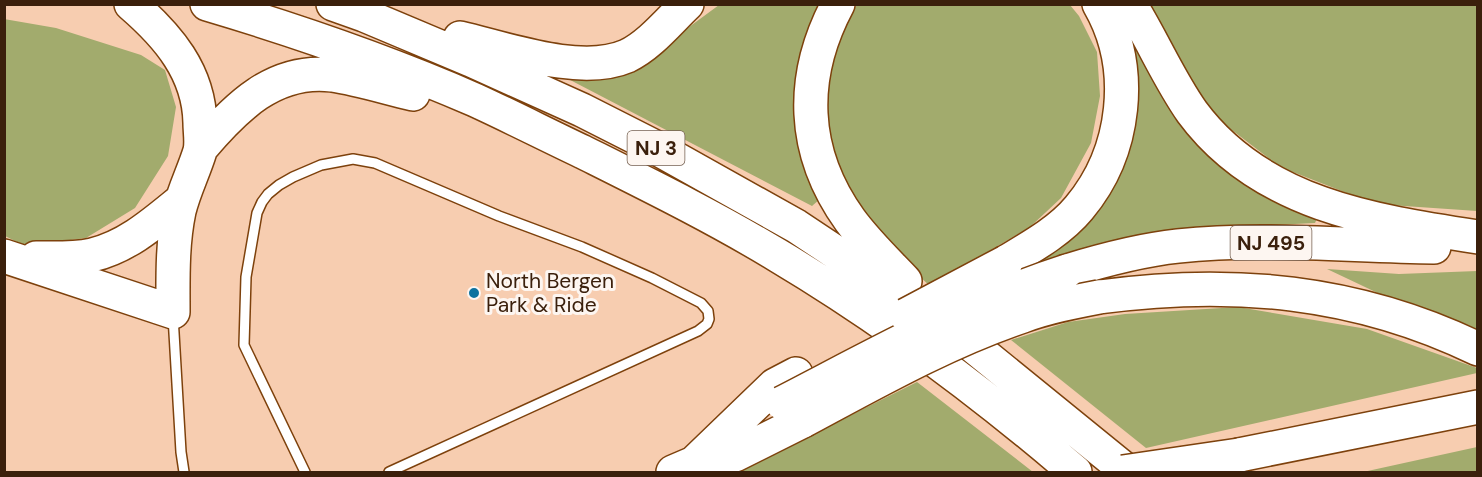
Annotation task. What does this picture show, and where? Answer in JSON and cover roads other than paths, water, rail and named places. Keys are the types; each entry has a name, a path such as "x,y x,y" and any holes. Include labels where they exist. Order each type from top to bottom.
{"highway":[{"path":"131,4 168,40 190,74 200,111 201,148"},
{"name":"NJ 3","path":"207,4 323,41 435,84 508,115 662,191 777,254 843,297 941,367 1035,438 1075,472"},
{"name":"NJ 3","path":"333,4 517,80 653,146 796,226 957,333 1128,472"},
{"path":"364,15 558,61 592,63 627,56 642,46 687,4"},
{"path":"838,4 820,44 811,90 812,131 824,174 840,204 865,239 957,333"},
{"path":"723,435 776,385 1006,262 1057,229 1078,209 1094,187 1107,162 1121,109 1120,58 1114,35 1099,4"},
{"path":"1130,4 1192,112 1221,144 1251,168 1302,197 1330,208 1401,225 1478,237"},
{"path":"173,300 176,230 182,200 201,148 224,121 254,95 271,86 304,75 319,75 343,77 508,115"},
{"path":"7,257 75,258 97,254 120,245 149,227 182,200"},
{"name":"NJ 495","path":"683,468 723,435 792,412 953,316 1011,290 1067,271 1139,252 1203,244 1256,242 1478,248"},
{"path":"120,245 138,243 154,251 168,271 173,300"},
{"path":"7,257 173,300"},
{"path":"683,468 735,455 792,412 900,370 997,326 1041,310 1099,297 1197,288 1245,289 1311,295 1395,316 1438,331 1478,349"},
{"path":"1123,472 1239,455 1471,408"},
{"path":"1191,472 1239,455"}],"lane":[{"path":"305,472 244,345 246,278 257,213 268,194 305,171 353,159 375,164 499,216 582,247 652,278 700,303 708,312 708,324 698,331 389,472"},
{"path":"173,300 184,472"}],"place":[{"name":"North Bergen Park & Ride","path":"474,293"}]}
